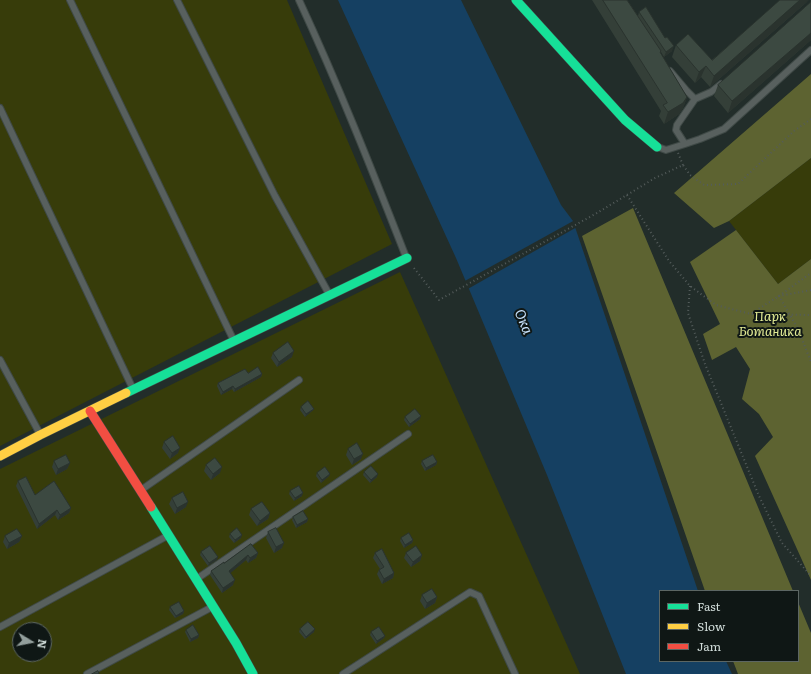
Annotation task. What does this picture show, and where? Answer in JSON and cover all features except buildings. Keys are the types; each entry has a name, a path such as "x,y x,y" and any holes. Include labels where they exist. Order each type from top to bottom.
{"street":[{"path":"516,0 625,120 657,147"},
{"path":"0,456 40,435 407,258"},
{"path":"90,411 254,674"}],"lane":[{"path":"70,0 234,341"},
{"path":"177,0 275,196 330,295"},
{"path":"299,0 365,152 407,258"},
{"path":"657,147 666,150 700,140 724,129 811,50"},
{"path":"667,67 695,99"},
{"path":"685,144 676,130 677,125 695,99 712,92 723,82"},
{"path":"0,108 134,390"},
{"path":"0,360 40,435"},
{"path":"140,491 298,380"},
{"path":"196,580 408,434"},
{"path":"0,627 168,535"},
{"path":"343,674 470,592 479,596 516,674"},
{"path":"87,674 213,606"}],"path":[{"path":"676,147 683,165 690,175 704,185 738,184 794,131 811,119"},
{"path":"424,279 439,300 597,213 655,178 683,165"},
{"path":"627,195 669,261 690,286 716,305 751,314 811,315"},
{"path":"751,314 811,273"},
{"path":"690,286 688,313 705,364 751,476 782,543 811,576"},
{"path":"779,296 811,290"},
{"path":"779,296 798,329 811,362"}],"green space":[{"path":"0,0 287,0 392,244 0,446"},
{"path":"811,74 811,158 729,221 714,228 674,193"},
{"path":"811,158 811,259 778,284 729,221"},
{"path":"633,208 793,590 705,590 582,236"},
{"name":"Парк Ботаника","path":"736,230 778,284 811,259 811,580 755,456 773,437 759,414 742,399 750,369 736,347 712,360 703,334 720,324 690,262"},
{"path":"400,272 580,674 0,674 0,469"},
{"path":"799,604 811,633 811,674 738,674 733,662 799,662"}],"water":[{"name":"Ока","path":"338,0 461,0 561,205 573,221 698,590 659,590 659,662 726,662 732,674 626,674 547,475 456,258"}],"pier":[{"path":"575,220 577,227 466,290 463,282"}],"traffic: fast":[{"path":"516,0 625,120 657,147"},
{"path":"126,393 407,258"},
{"path":"151,507 236,643 253,674"}],"traffic: slow":[{"path":"0,456 126,393"}],"traffic: jam":[{"path":"90,411 151,507"}]}
